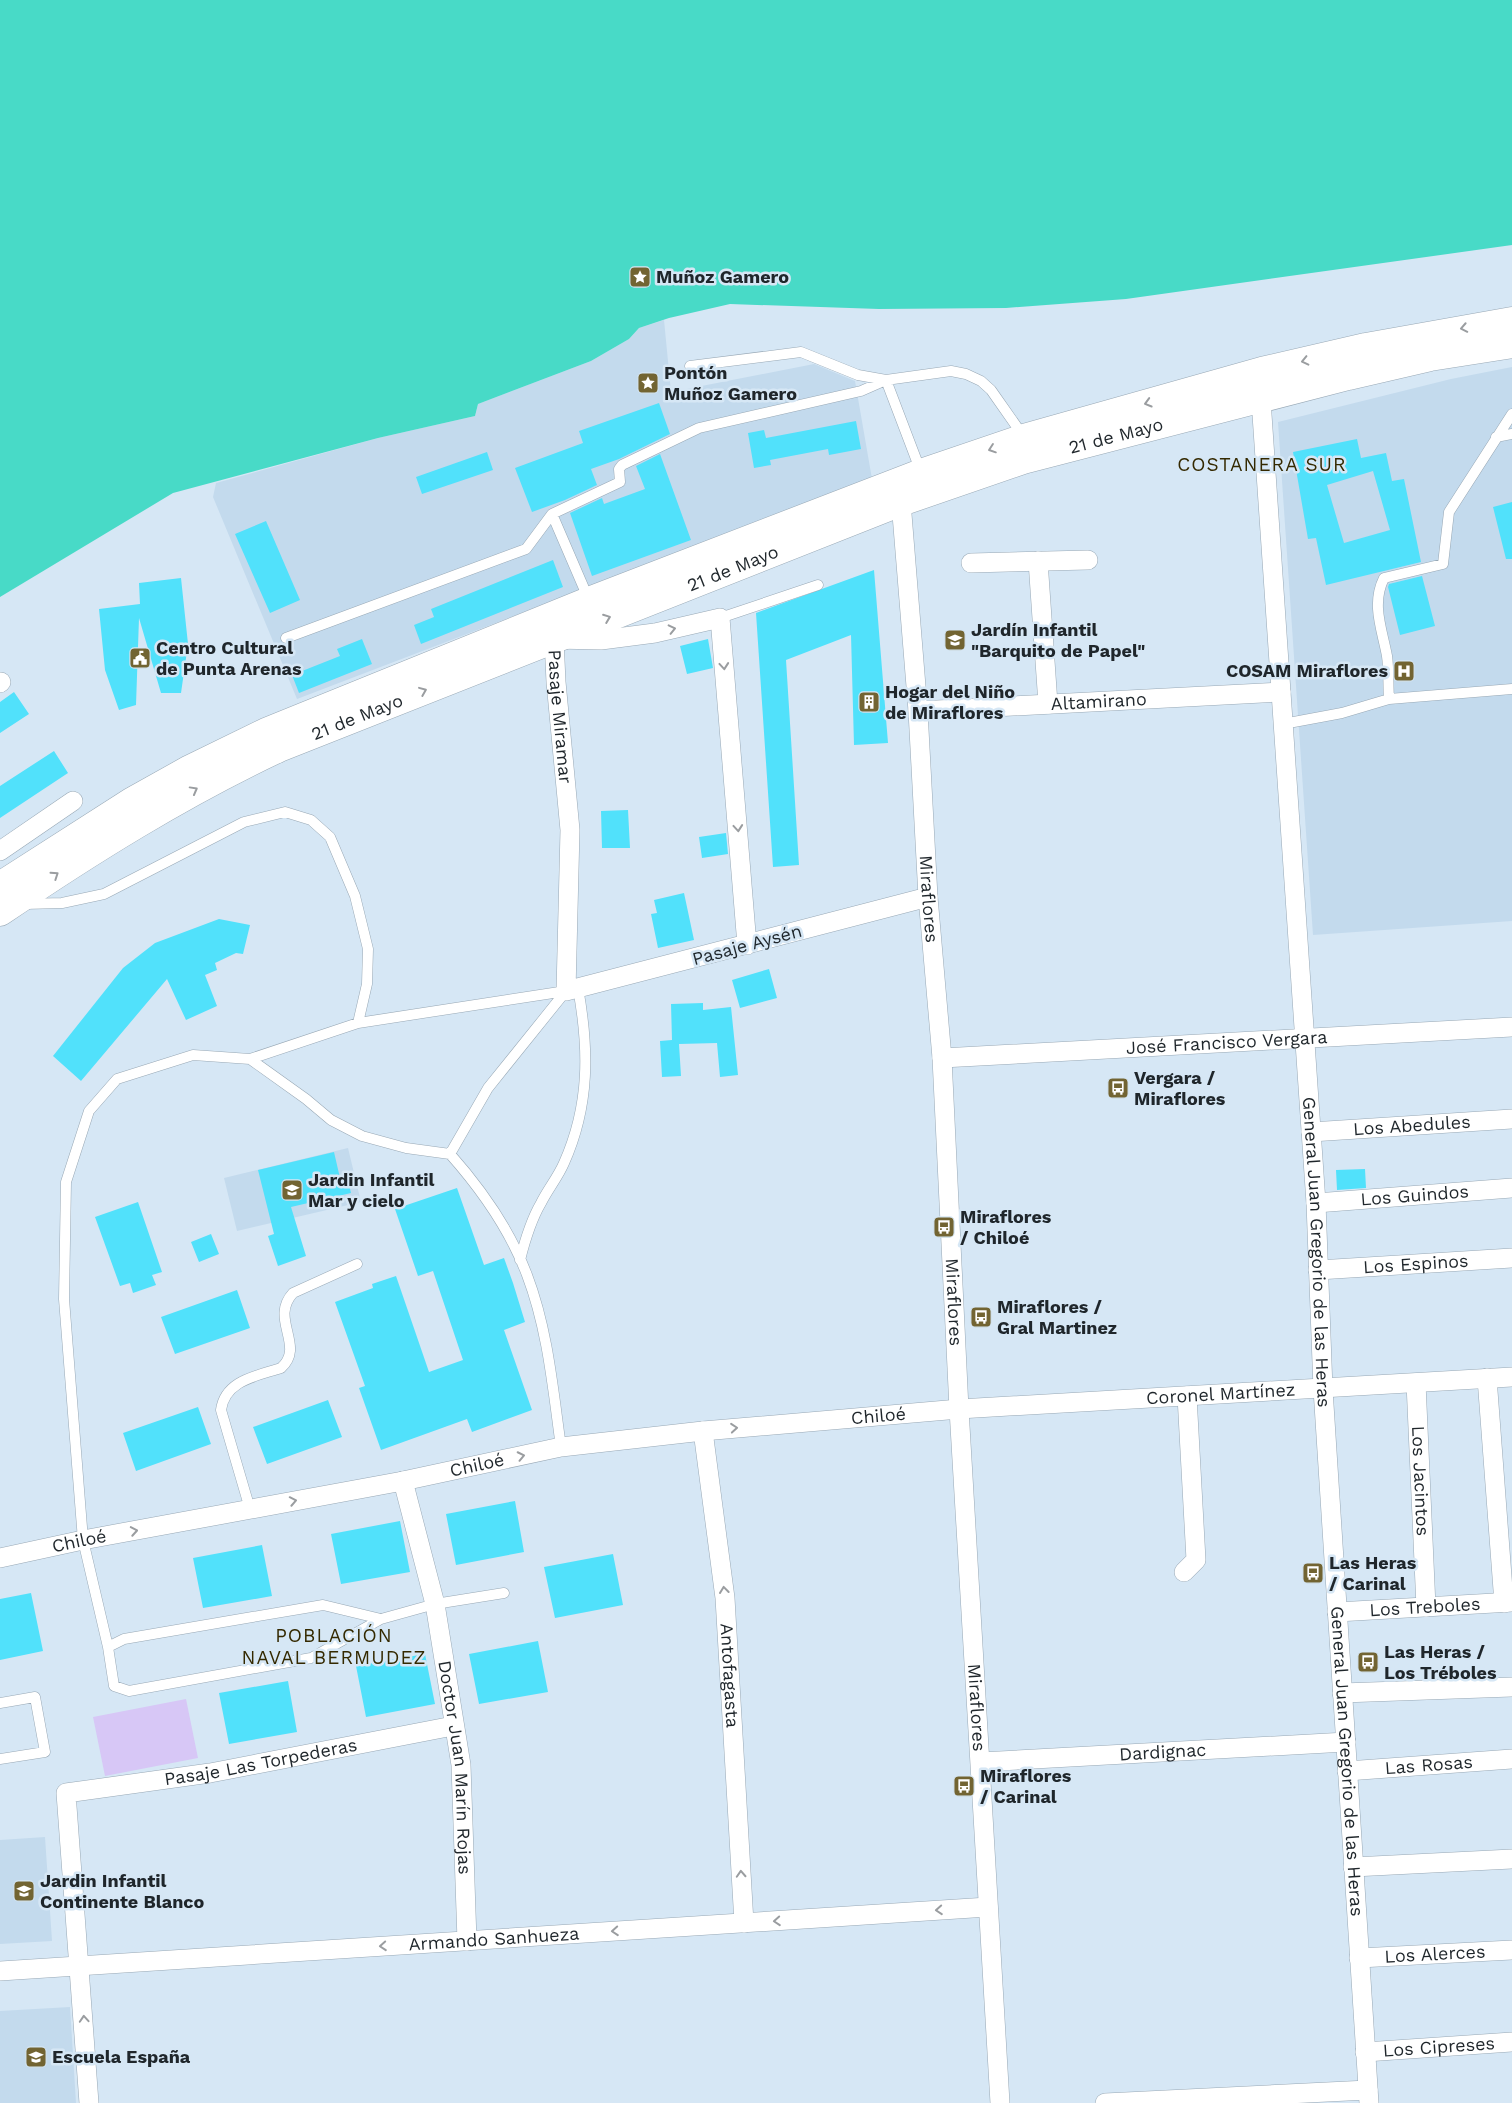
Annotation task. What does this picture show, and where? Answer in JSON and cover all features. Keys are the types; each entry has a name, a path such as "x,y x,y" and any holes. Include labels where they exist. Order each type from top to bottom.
{"main road":[{"name":"21 de Mayo","path":"4,901 131,802 217,755 314,711 589,601 921,473 1024,438 1262,372 1366,347 1512,321"},
{"name":"21 de Mayo","path":"4,901 144,818 238,767 326,728 901,502 1023,460 1348,376 1430,358 1512,344"}],"street":[{"name":"General Juan Gregorio de las Heras","path":"1261,400 1316,1203 1323,1389 1368,2096"},
{"name":"Miraflores","path":"901,502 918,711 928,897 942,1058 959,1409 1000,2103"},
{"path":"971,563 1088,560"},
{"path":"1038,561 1048,704"},
{"name":"Pasaje Miramar","path":"572,990 570,830 556,682 554,639 610,639 655,632 720,618"},
{"path":"720,618 747,945"},
{"name":"Altamirano","path":"918,711 1281,692"},
{"path":"0,851 73,801"},
{"name":"Pasaje Aysén","path":"572,990 928,897"},
{"name":"José Francisco Vergara","path":"942,1058 1512,1027"},
{"name":"Los Abedules","path":"1311,1132 1512,1119"},
{"name":"Los Guindos","path":"1316,1203 1512,1188"},
{"name":"Los Espinos","path":"1318,1270 1512,1258"},
{"name":"Coronel Martínez","path":"959,1409 1512,1377"},
{"path":"1486,1378 1508,1602"},
{"name":"Los Jacintos","path":"1416,1383 1426,1607"},
{"path":"1184,1572 1196,1560 1187,1396"},
{"name":"Chiloé","path":"0,1558 83,1540 403,1481 561,1448 703,1431 959,1409"},
{"name":"Antofagasta","path":"703,1431 725,1598 744,1923"},
{"name":"Doctor Juan Marín Rojas","path":"403,1481 435,1604 461,1764 467,1941"},
{"name":"Los Treboles","path":"1337,1612 1508,1602"},
{"path":"1342,1693 1512,1687"},
{"name":"Pasaje Las Torpederas","path":"80,1966 66,1794 210,1772 454,1726"},
{"name":"Dardignac","path":"981,1762 1346,1742"},
{"name":"Las Rosas","path":"1348,1771 1512,1759"},
{"path":"1354,1868 1512,1859"},
{"name":"Armando Sanhueza","path":"0,1971 988,1907"},
{"name":"Los Alerces","path":"1359,1958 1512,1950"},
{"path":"80,1966 90,2103"},
{"name":"Los Cipreses","path":"1366,2052 1512,2042"},
{"path":"1105,2103 1368,2096"}],"lane":[{"path":"690,366 801,352 858,375 886,380"},
{"path":"286,638 526,549 552,514 620,482 622,479 619,468 622,465 699,428 861,391 886,380 951,372 966,374 981,381 991,390 1024,438"},
{"path":"886,380 921,473"},
{"path":"1389,699 1387,657 1377,614 1378,589 1384,578 1443,564 1449,512 1512,414"},
{"path":"1496,437 1512,434"},
{"path":"552,514 589,601"},
{"path":"720,618 818,585"},
{"path":"1283,724 1342,713 1389,699 1512,689"},
{"path":"4,901 62,903 104,894 244,822 285,812 311,820 330,837 355,896 368,948 367,984 358,1023"},
{"path":"504,1593 435,1604 381,1619 312,1658 129,1691 114,1686 108,1647 83,1540 64,1298 66,1182 88,1110 118,1079 193,1055 250,1059 358,1023 572,990"},
{"path":"450,1154 488,1088 572,990"},
{"path":"520,1260 539,1206 564,1165 582,1105 585,1080 586,1030 572,990"},
{"path":"250,1059 306,1099 331,1120 362,1136 406,1148 450,1154 474,1181 504,1226 528,1276 546,1346 561,1448"},
{"path":"250,1509 221,1410 225,1396 236,1384 281,1368 286,1364 291,1347 283,1311 288,1298 293,1293 357,1264"},
{"path":"108,1647 124,1639 323,1605 381,1619"},
{"path":"0,1703 35,1697 45,1752 0,1759"}],"shaded area":[{"path":"0,0 1512,0 1512,245 1126,299 1006,308 879,309 730,304 669,318 639,328 629,339 591,361 478,404 475,416 378,438 173,493 0,597"},
{"path":"664,320 671,392 814,364 855,381 872,479 297,699 213,497 216,483 378,438 475,416 478,404 591,361 629,339 639,328"},
{"name":"COSAM Miraflores","path":"1512,367 1512,921 1313,935 1278,422 1451,379"},
{"name":"Jardin Infantil Mar y cielo","path":"348,1148 361,1202 237,1231 224,1178"},
{"path":"186,1699 198,1758 105,1776 93,1717"},
{"name":"Jardin Infantil Continente Blanco","path":"45,1837 52,1941 0,1944 0,1840"},
{"name":"Escuela España","path":"70,2007 76,2103 0,2103 0,2011"}],"building":[{"path":"659,403 670,434 619,459 591,469 597,485 565,500 532,512 515,468 583,443 579,431"},
{"path":"856,421 861,449 829,455 828,449 770,460 771,465 754,468 748,433 764,430 766,438"},
{"path":"1357,439 1361,458 1386,453 1392,481 1404,479 1421,562 1326,585 1316,538 1308,539 1293,452","holes":["1373,471 1390,530 1344,543 1327,485"]},
{"path":"487,452 493,470 422,494 416,477"},
{"path":"660,454 691,540 592,576 570,513 602,498 604,504 645,489 636,466"},
{"path":"1512,502 1512,559 1506,559 1493,507"},
{"path":"266,521 300,600 270,613 235,534"},
{"path":"553,560 563,587 421,644 414,625 434,617 431,609"},
{"name":"Hogar del Niño de Miraflores","path":"874,570 888,743 854,745 851,635 786,660 799,865 773,867 756,613"},
{"path":"1422,576 1435,626 1400,635 1388,587 1389,584"},
{"path":"181,578 188,644 181,693 161,693 139,618 136,705 119,710 105,670 99,609 140,604 139,583"},
{"path":"362,639 372,664 299,693 292,675 340,656 337,649"},
{"path":"708,639 713,668 687,674 680,646"},
{"path":"14,692 29,714 0,733 0,702"},
{"path":"54,751 68,773 0,818 0,786"},
{"path":"628,810 630,848 602,848 601,811"},
{"path":"726,833 728,854 702,858 699,837"},
{"path":"684,893 694,940 658,948 651,914 657,913 654,900"},
{"path":"219,919 250,925 243,954 236,953 215,963 217,970 205,975 217,1006 186,1020 167,979 81,1081 53,1056 123,968 155,943"},
{"path":"769,969 777,998 740,1008 732,980"},
{"path":"703,1003 703,1010 731,1007 738,1075 720,1077 717,1043 679,1044 681,1076 662,1077 660,1041 672,1040 671,1004"},
{"path":"334,1152 340,1178 347,1176 351,1193 291,1207 306,1256 278,1266 268,1236 274,1234 258,1170"},
{"path":"1365,1169 1366,1188 1337,1190 1336,1170"},
{"path":"457,1188 484,1265 504,1258 513,1283 525,1322 504,1330 532,1410 472,1432 467,1419 381,1450 359,1388 365,1386 335,1302 373,1288 372,1284 396,1276 429,1372 463,1360 433,1271 418,1276 395,1209"},
{"path":"138,1202 162,1272 152,1275 156,1285 133,1293 130,1283 120,1286 95,1217"},
{"path":"211,1234 219,1254 199,1262 191,1242"},
{"path":"237,1290 250,1328 175,1354 161,1317"},
{"path":"328,1400 342,1437 267,1464 253,1427"},
{"path":"198,1407 211,1444 136,1471 123,1433"},
{"path":"515,1501 524,1552 456,1565 446,1514"},
{"path":"400,1521 410,1572 341,1584 331,1534"},
{"path":"262,1545 272,1596 203,1608 193,1558"},
{"path":"613,1554 623,1605 555,1618 544,1567"},
{"path":"31,1593 43,1651 0,1660 0,1599"},
{"path":"538,1641 548,1692 479,1704 469,1654"},
{"path":"425,1654 435,1704 366,1717 356,1666"},
{"path":"288,1681 297,1732 229,1744 219,1693"}],"place":[{"name":"Muñoz Gamero","path":"640,277"},
{"name":"Pontón Muñoz Gamero","path":"648,383"},
{"name":"Jardín Infantil \"Barquito de Papel\"","path":"955,640"},
{"name":"Centro Cultural de Punta Arenas","path":"140,658"},
{"name":"COSAM Miraflores","path":"1404,671"},
{"name":"Hogar del Niño de Miraflores","path":"869,702"},
{"name":"Vergara / Miraflores","path":"1118,1088"},
{"name":"Jardin Infantil Mar y cielo","path":"292,1190"},
{"name":"Miraflores / Chiloé","path":"944,1227"},
{"name":"Miraflores / Gral Martinez","path":"981,1317"},
{"name":"Las Heras / Carinal","path":"1313,1573"},
{"name":"Las Heras / Los Tréboles","path":"1368,1662"},
{"name":"Miraflores / Carinal","path":"964,1786"},
{"name":"Jardin Infantil Continente Blanco","path":"24,1891"},
{"name":"Escuela España","path":"36,2057"}],"district":[{"name":"COSTANERA SUR","path":"1262,464"},
{"name":"POBLACIÓN NAVAL BERMUDEZ","path":"334,1646"}]}
